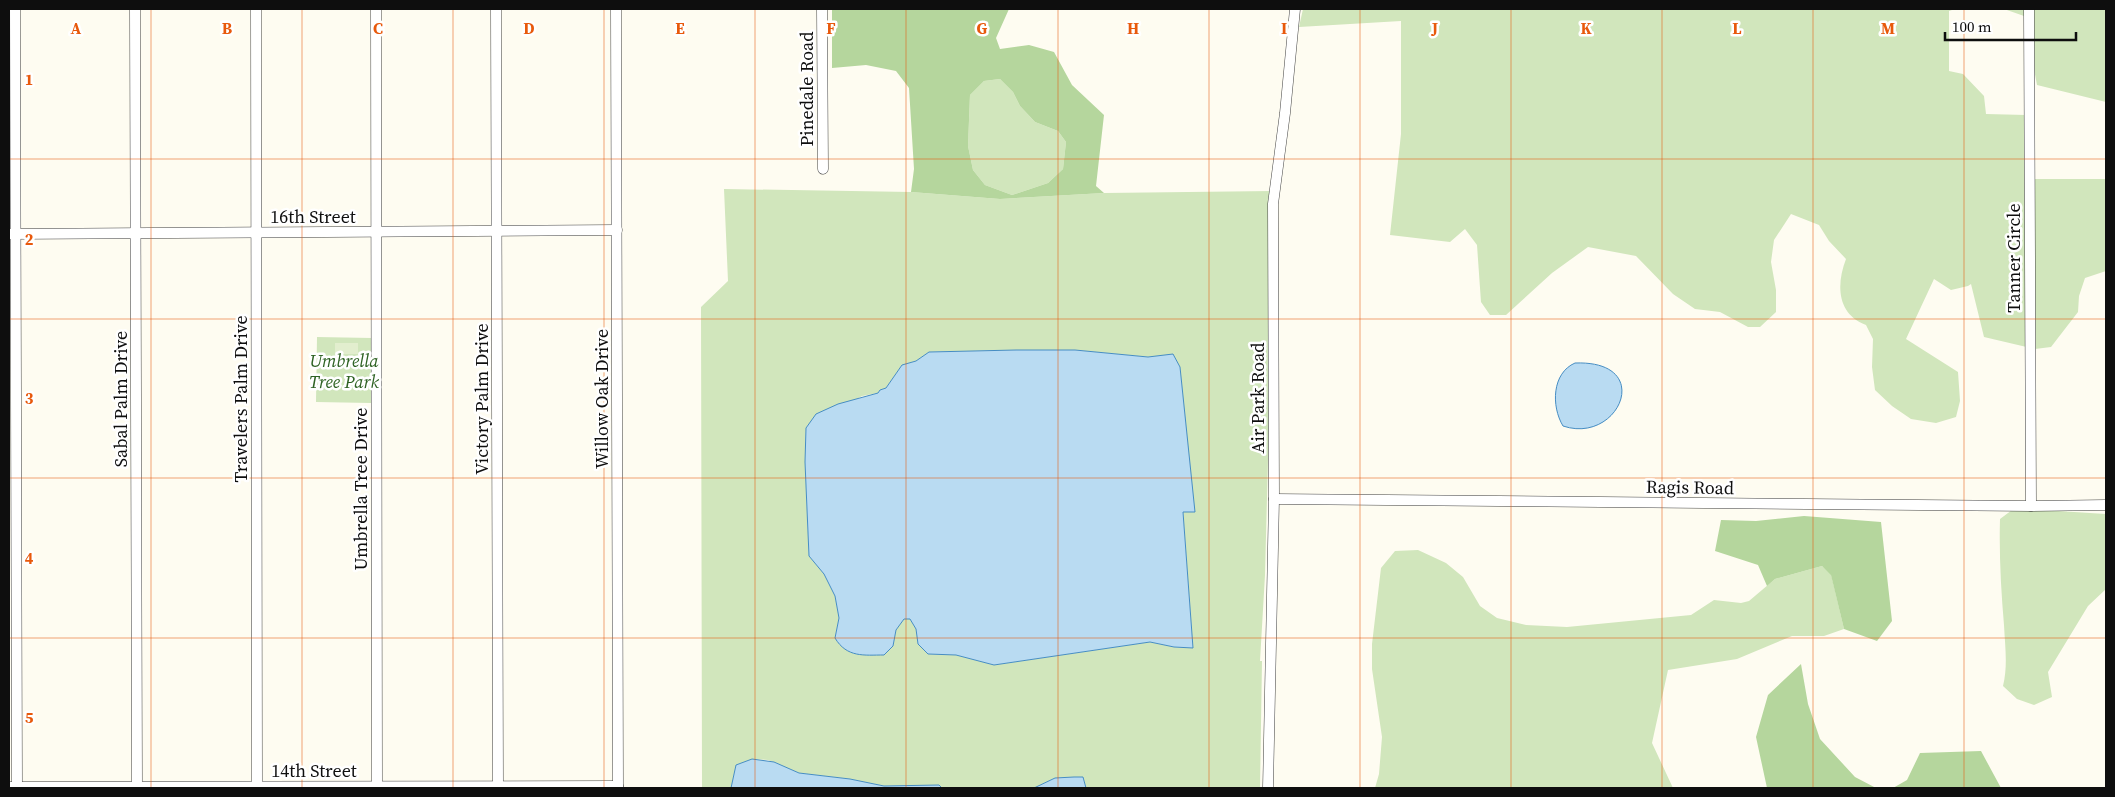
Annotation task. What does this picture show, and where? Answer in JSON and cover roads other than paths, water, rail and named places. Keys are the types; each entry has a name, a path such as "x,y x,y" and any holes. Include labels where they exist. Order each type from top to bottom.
{"street":[{"path":"14,787 12,234 15,9"},
{"name":"Sabal Palm Drive","path":"135,9 138,788"},
{"name":"Travelers Palm Drive","path":"256,9 257,787"},
{"name":"Umbrella Tree Drive","path":"376,9 377,787"},
{"name":"Victory Palm Drive","path":"496,9 498,787"},
{"name":"Willow Oak Drive","path":"616,9 618,787"},
{"name":"Pinedale Road","path":"822,9 822,169"},
{"name":"Air Park Road","path":"1268,788 1274,499 1273,204 1282,140 1295,9"},
{"name":"Tanner Circle","path":"2029,10 2031,506"},
{"name":"16th Street","path":"12,234 617,230"},
{"name":"Ragis Road","path":"1274,499 2031,506 2106,505"},
{"name":"14th Street","path":"14,787 618,787"}],"water":[{"path":"1075,350 1148,357 1173,354 1180,367 1195,512 1183,512 1193,648 1174,647 1150,642 994,665 956,655 928,654 918,644 916,629 910,619 904,619 896,630 893,646 884,655 856,654 845,649 835,638 839,618 835,596 824,574 809,556 805,462 806,428 816,414 838,404 878,393 886,388 902,365 916,361 929,352"},
{"path":"1575,363 1600,366 1615,374 1622,387 1620,401 1613,414 1600,424 1583,429 1563,426 1555,400 1558,382 1562,374"},
{"path":"752,759 774,762 799,773 850,779 884,786 939,785 942,788 731,788 736,765"},
{"path":"1083,777 1086,788 1034,788 1055,778"}],"park label":[{"name":"Umbrella Tree Park","path":"344,370"}]}
